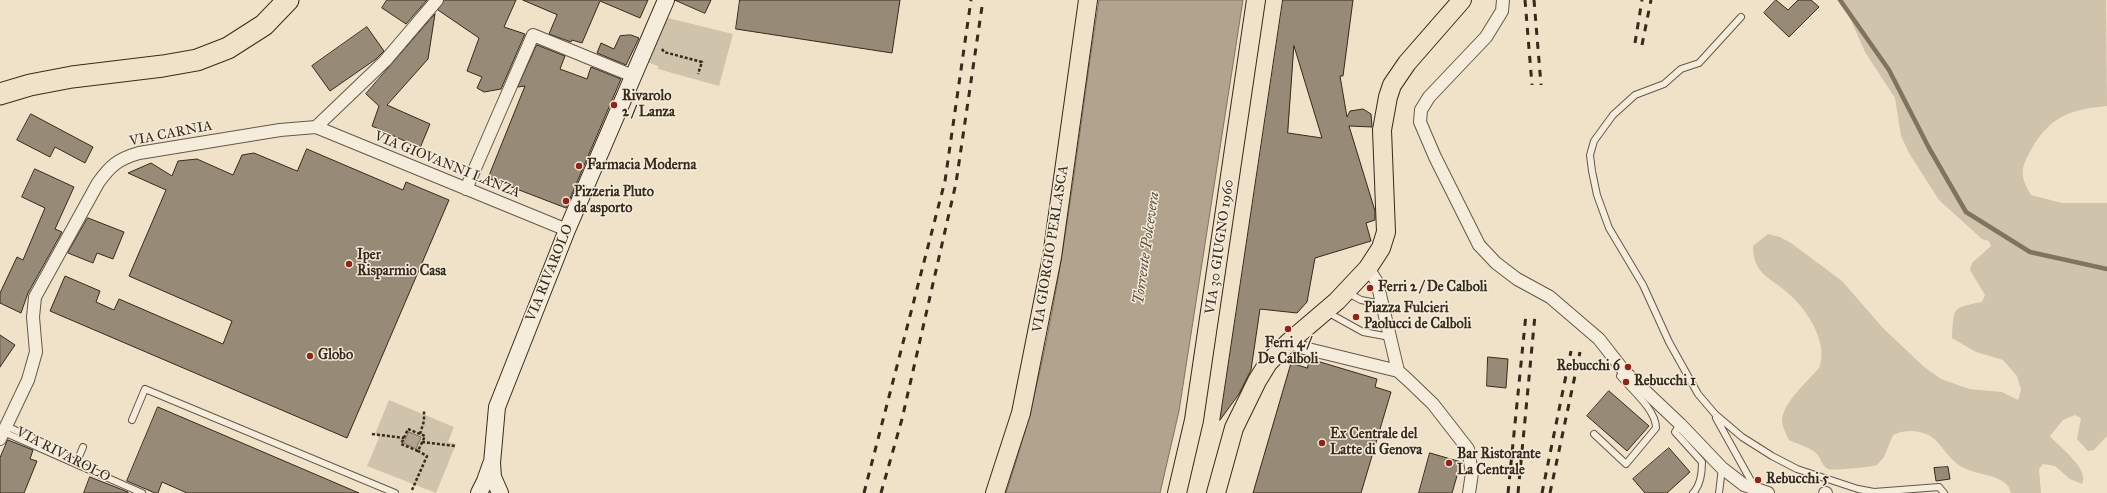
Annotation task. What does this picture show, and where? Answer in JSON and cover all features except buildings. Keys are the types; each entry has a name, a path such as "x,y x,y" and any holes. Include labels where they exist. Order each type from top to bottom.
{"highway":[{"path":"0,94 30,85 72,77 164,66 197,60 228,48 264,25 288,0"}],"main road":[{"name":"VIA RIVAROLO","path":"500,493 493,477 492,463 497,407 567,230 666,0"},
{"name":"VIA GIORGIO PERLASCA","path":"995,493 1021,413 1052,257 1088,0"},
{"name":"VIA 30 GIUGNO 1960","path":"1177,493 1194,420 1256,0"},
{"path":"1216,493 1234,428 1268,363 1289,342 1326,312 1346,292 1368,268 1381,248 1386,232 1382,130 1384,115 1392,85 1407,63 1462,0"},
{"name":"VIA RIVAROLO","path":"478,493 485,481 492,463"}],"street":[{"path":"316,127 385,61 436,0"},
{"path":"1504,0 1502,11 1486,37 1423,104 1420,115 1420,122 1435,156 1479,244 1496,263 1517,279 1550,297 1599,339 1624,371 1680,424 1734,479 1756,490 1768,493"},
{"path":"466,189 533,35 633,76"},
{"name":"VIA GIOVANNI LANZA","path":"316,127 567,230"},
{"name":"VIA CARNIA","path":"5,433 28,380 36,352 33,317 34,297 98,183 109,167 118,161 139,153 280,130 316,127"},
{"path":"1368,268 1377,282 1398,371"},
{"path":"1289,342 1304,348 1398,371 1433,404 1468,449 1472,473 1469,493"}],"lane":[{"path":"1741,17 1699,62 1681,69 1664,84 1635,94 1613,115 1594,140 1590,155 1597,195 1609,228 1644,285 1685,372 1714,414 1756,490"},
{"path":"1346,292 1361,300 1382,304"},
{"path":"1326,312 1363,332 1390,338"},
{"path":"1594,434 1626,464 1656,428 1656,421 1652,413 1620,376 1624,371"},
{"path":"132,420 145,389 395,493"},
{"path":"1714,414 1742,437 1772,456 1797,469 1858,489 1874,492 1939,487 1944,493"},
{"path":"1680,424 1675,432 1702,462 1702,473 1697,489 1693,493"},
{"name":"VIA RIVAROLO","path":"5,433 59,450 76,464 142,493"},
{"path":"76,464 82,447"},
{"path":"1719,493 1722,468"}],"path":[{"path":"662,47 664,52 707,65"},
{"path":"698,74 701,63"},
{"path":"420,434 424,421 424,411"},
{"path":"412,490 427,456 401,444 408,429 425,436 418,451"},
{"path":"372,434 404,438"},
{"path":"422,442 451,444 455,446"}],"shaded area":[{"path":"1842,0 2106,0 2107,106 2082,110 2053,122 2038,139 2023,168 2023,177 2031,195 2062,203 2107,203 2107,436 2094,450 2088,451 2077,439 2081,418 2075,415 2063,420 2050,436 2078,465 2082,472 2082,484 2070,479 2055,466 2043,464 2039,469 2041,493 2011,493 2009,487 1998,479 1962,467 1952,459 1931,436 1918,432 1905,431 1893,435 1884,457 1877,465 1836,470 1826,468 1817,454 1789,440 1788,438 1782,424 1783,415 1790,400 1819,368 1821,349 1815,328 1804,310 1784,289 1765,275 1756,264 1753,246 1768,234 1780,237 1791,243 1842,281 1883,328 1923,366 1941,379 1969,389 2002,392 2018,400 2021,390 2017,376 2003,360 1976,352 1952,338 1953,320 1956,311 1959,308 1982,302 1985,295 1970,270 1972,263 1991,246 1989,241 1982,239 1939,200 1909,153 1901,136 1895,98 1865,52"},
{"path":"664,17 733,34 719,86 658,69 658,66 647,62"},
{"path":"389,400 454,427 448,442 456,444 436,493 367,466 379,438 375,434"}],"water":[{"name":"Torrente Polcevera","path":"1099,0 1243,0 1179,411 1160,493 1006,493 1040,372 1052,311 1063,249"},
{"path":"409,432 421,437 416,449 404,443"}],"waterway":[{"path":"1840,0 1889,70 1929,148 1966,212 2030,252 2107,269"}],"railway":[{"path":"864,493 945,181 971,0"},
{"path":"881,493 902,419 956,183 983,0"},
{"path":"1525,0 1532,85"},
{"path":"1534,0 1541,85"},
{"path":"1635,43 1642,0"},
{"path":"1642,45 1651,0"},
{"path":"1508,493 1526,314"},
{"path":"1518,493 1535,315"},
{"path":"1542,493 1571,351"},
{"path":"1550,493 1580,352"}],"place":[{"name":"Rivarolo 2 / Lanza","path":"614,105"},
{"name":"Farmacia Moderna","path":"579,166"},
{"name":"Pizzeria Pluto da asporto","path":"566,201"},
{"name":"Iper Risparmio Casa","path":"349,264"},
{"name":"Ferri 2 / De Calboli","path":"1370,288"},
{"name":"Piazza Fulcieri Paolucci de Calboli","path":"1356,317"},
{"name":"Ferri 4 / De Calboli","path":"1288,329"},
{"name":"Globo","path":"310,356"},
{"name":"Rebucchi 6","path":"1628,367"},
{"name":"Rebucchi 1","path":"1626,382"},
{"name":"Ex Centrale del Latte di Genova","path":"1322,443"},
{"name":"Bar Ristorante La Centrale","path":"1449,463"},
{"name":"Rebucchi 5","path":"1758,480"}]}
